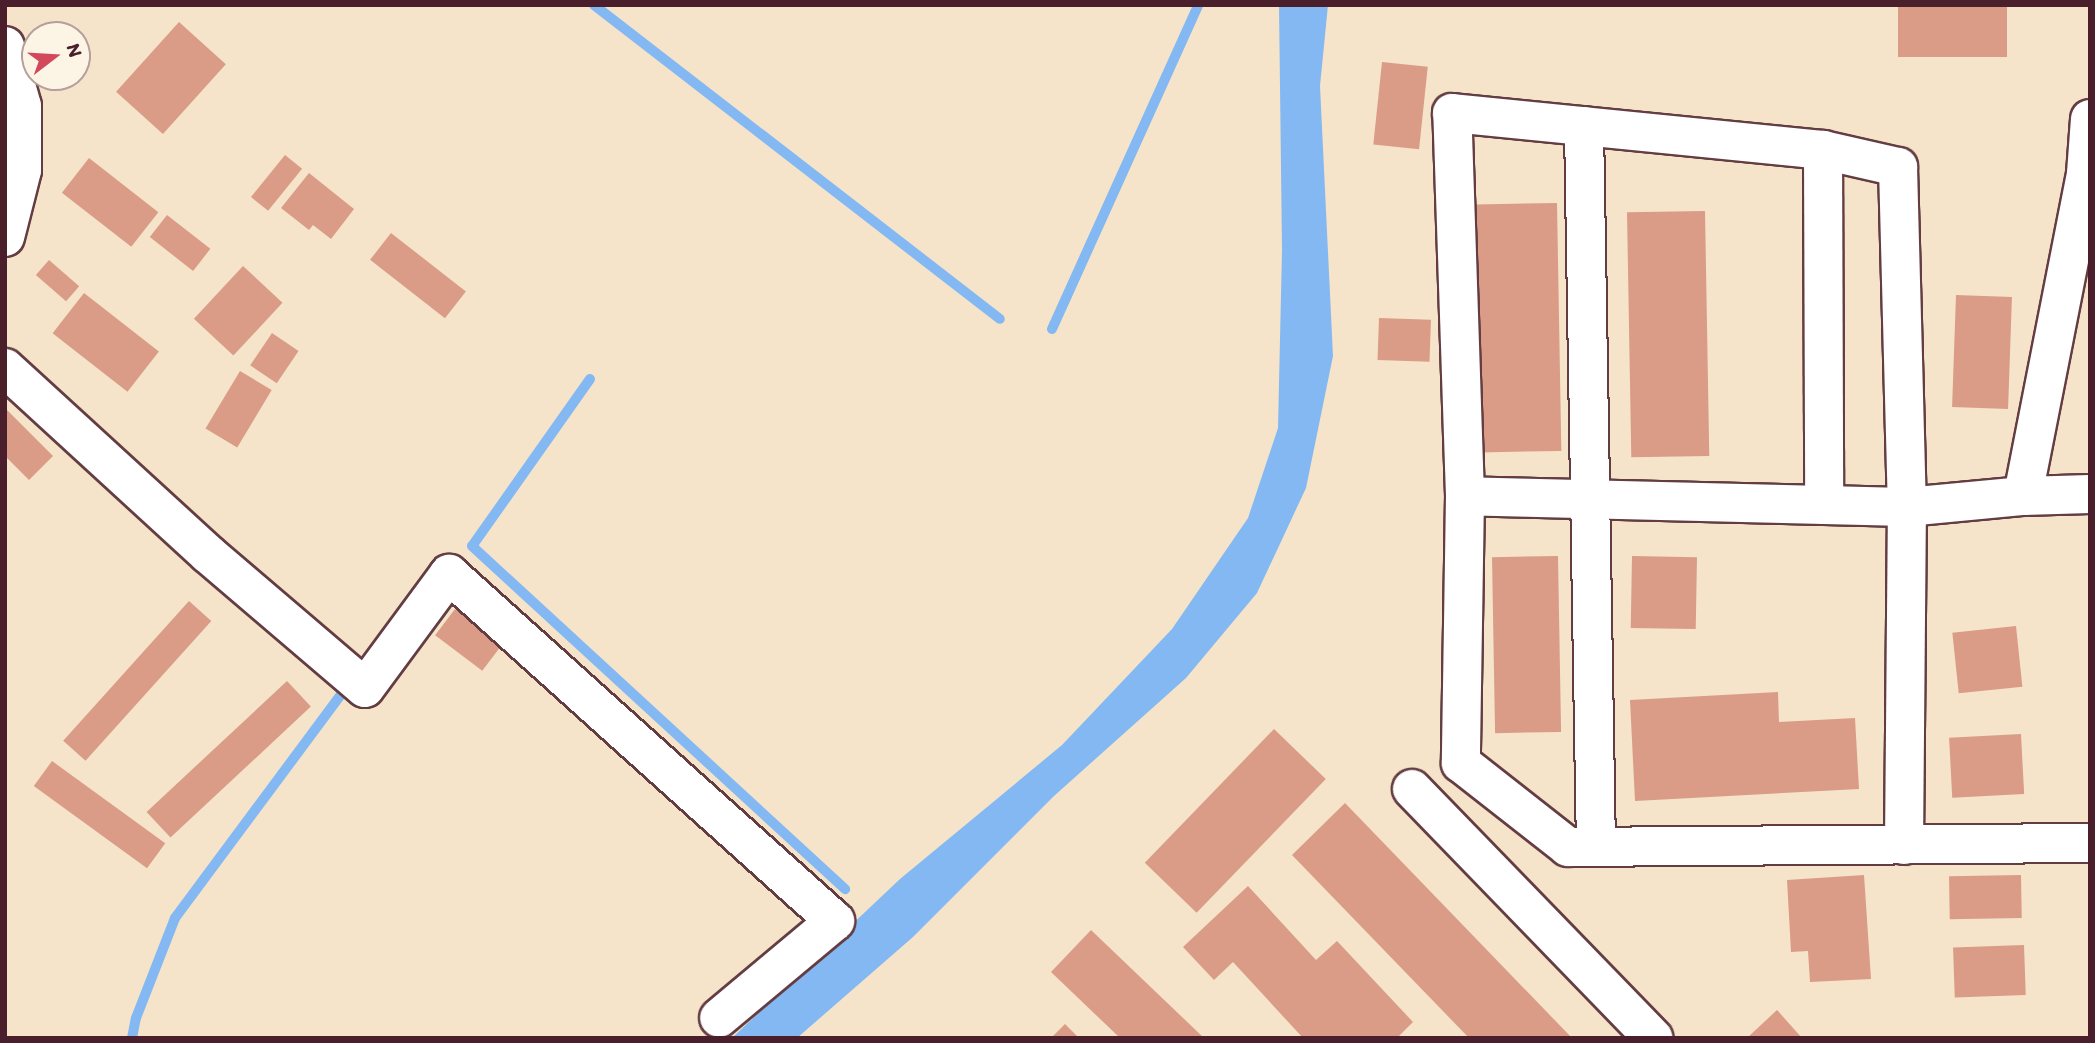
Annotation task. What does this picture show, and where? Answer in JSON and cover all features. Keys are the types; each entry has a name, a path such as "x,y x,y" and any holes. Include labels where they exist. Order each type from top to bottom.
{"street":[{"path":"5,46 22,106 22,170 5,237"},
{"path":"1904,845 1907,507 1898,167 1823,150 1452,113 1465,496 1461,763 1568,847 2090,844"},
{"path":"2023,496 2085,174 2090,119"},
{"path":"1584,126 1596,847"},
{"path":"1823,150 1824,505"},
{"path":"5,368 208,554 365,688 449,575 835,921 719,1018"},
{"path":"1465,496 1907,507 2023,496 2090,494"},
{"path":"1412,789 1653,1038"}],"water":[{"path":"1279,5 1328,5 1320,86 1333,356 1306,488 1257,593 1186,678 1054,796 913,937 797,1038 732,1038 900,879 1062,745 1172,629 1248,518 1278,428 1282,250"}],"building":[{"path":"1898,5 2007,5 2007,57 1898,57"},
{"path":"179,22 226,64 163,134 116,92"},
{"path":"1382,62 1428,67 1419,149 1373,145"},
{"path":"285,155 302,169 268,211 251,197"},
{"path":"89,158 158,212 131,247 62,193"},
{"path":"309,173 354,209 331,239 313,225 309,230 281,208"},
{"path":"1557,203 1561,451 1480,452 1476,204"},
{"path":"1705,211 1709,456 1631,457 1627,212"},
{"path":"167,215 210,249 193,271 150,237"},
{"path":"391,233 466,291 445,318 370,260"},
{"path":"49,260 79,286 66,301 36,275"},
{"path":"243,266 282,303 233,355 194,319"},
{"path":"84,293 159,351 127,392 53,333"},
{"path":"1956,295 2012,297 2008,409 1952,407"},
{"path":"1379,318 1431,320 1430,362 1378,360"},
{"path":"272,333 299,351 277,383 250,365"},
{"path":"240,371 272,390 237,447 205,428"},
{"path":"5,408 53,456 29,480 5,456"},
{"path":"1558,556 1561,732 1495,733 1492,557"},
{"path":"1632,556 1697,557 1696,629 1631,628"},
{"path":"189,601 211,621 85,761 63,741"},
{"path":"455,609 502,645 482,671 435,635"},
{"path":"2016,626 2022,687 1959,693 1952,633"},
{"path":"287,681 311,707 170,838 147,812"},
{"path":"1778,692 1779,722 1855,718 1859,789 1635,801 1630,700"},
{"path":"1274,729 1326,779 1197,913 1145,863"},
{"path":"2021,734 2024,794 1952,798 1949,738"},
{"path":"52,761 165,843 147,868 34,786"},
{"path":"1345,803 1572,1038 1469,1038 1292,855"},
{"path":"1864,875 1871,979 1810,982 1808,951 1791,952 1787,880"},
{"path":"2021,875 2022,918 1950,919 1949,876"},
{"path":"1248,886 1316,960 1337,941 1413,1022 1397,1038 1303,1038 1233,962 1214,980 1183,947"},
{"path":"1091,930 1204,1038 1120,1038 1051,972"},
{"path":"2024,945 2026,995 1955,997 1953,947"},
{"path":"1777,1010 1802,1038 1747,1038"},
{"path":"1065,1024 1079,1038 1051,1038"}],"waterway":[{"path":"594,5 1000,319"},
{"path":"1052,329 1198,5"},
{"path":"590,379 472,546 845,889"},
{"path":"132,1038 136,1018 175,918 350,682"}]}
